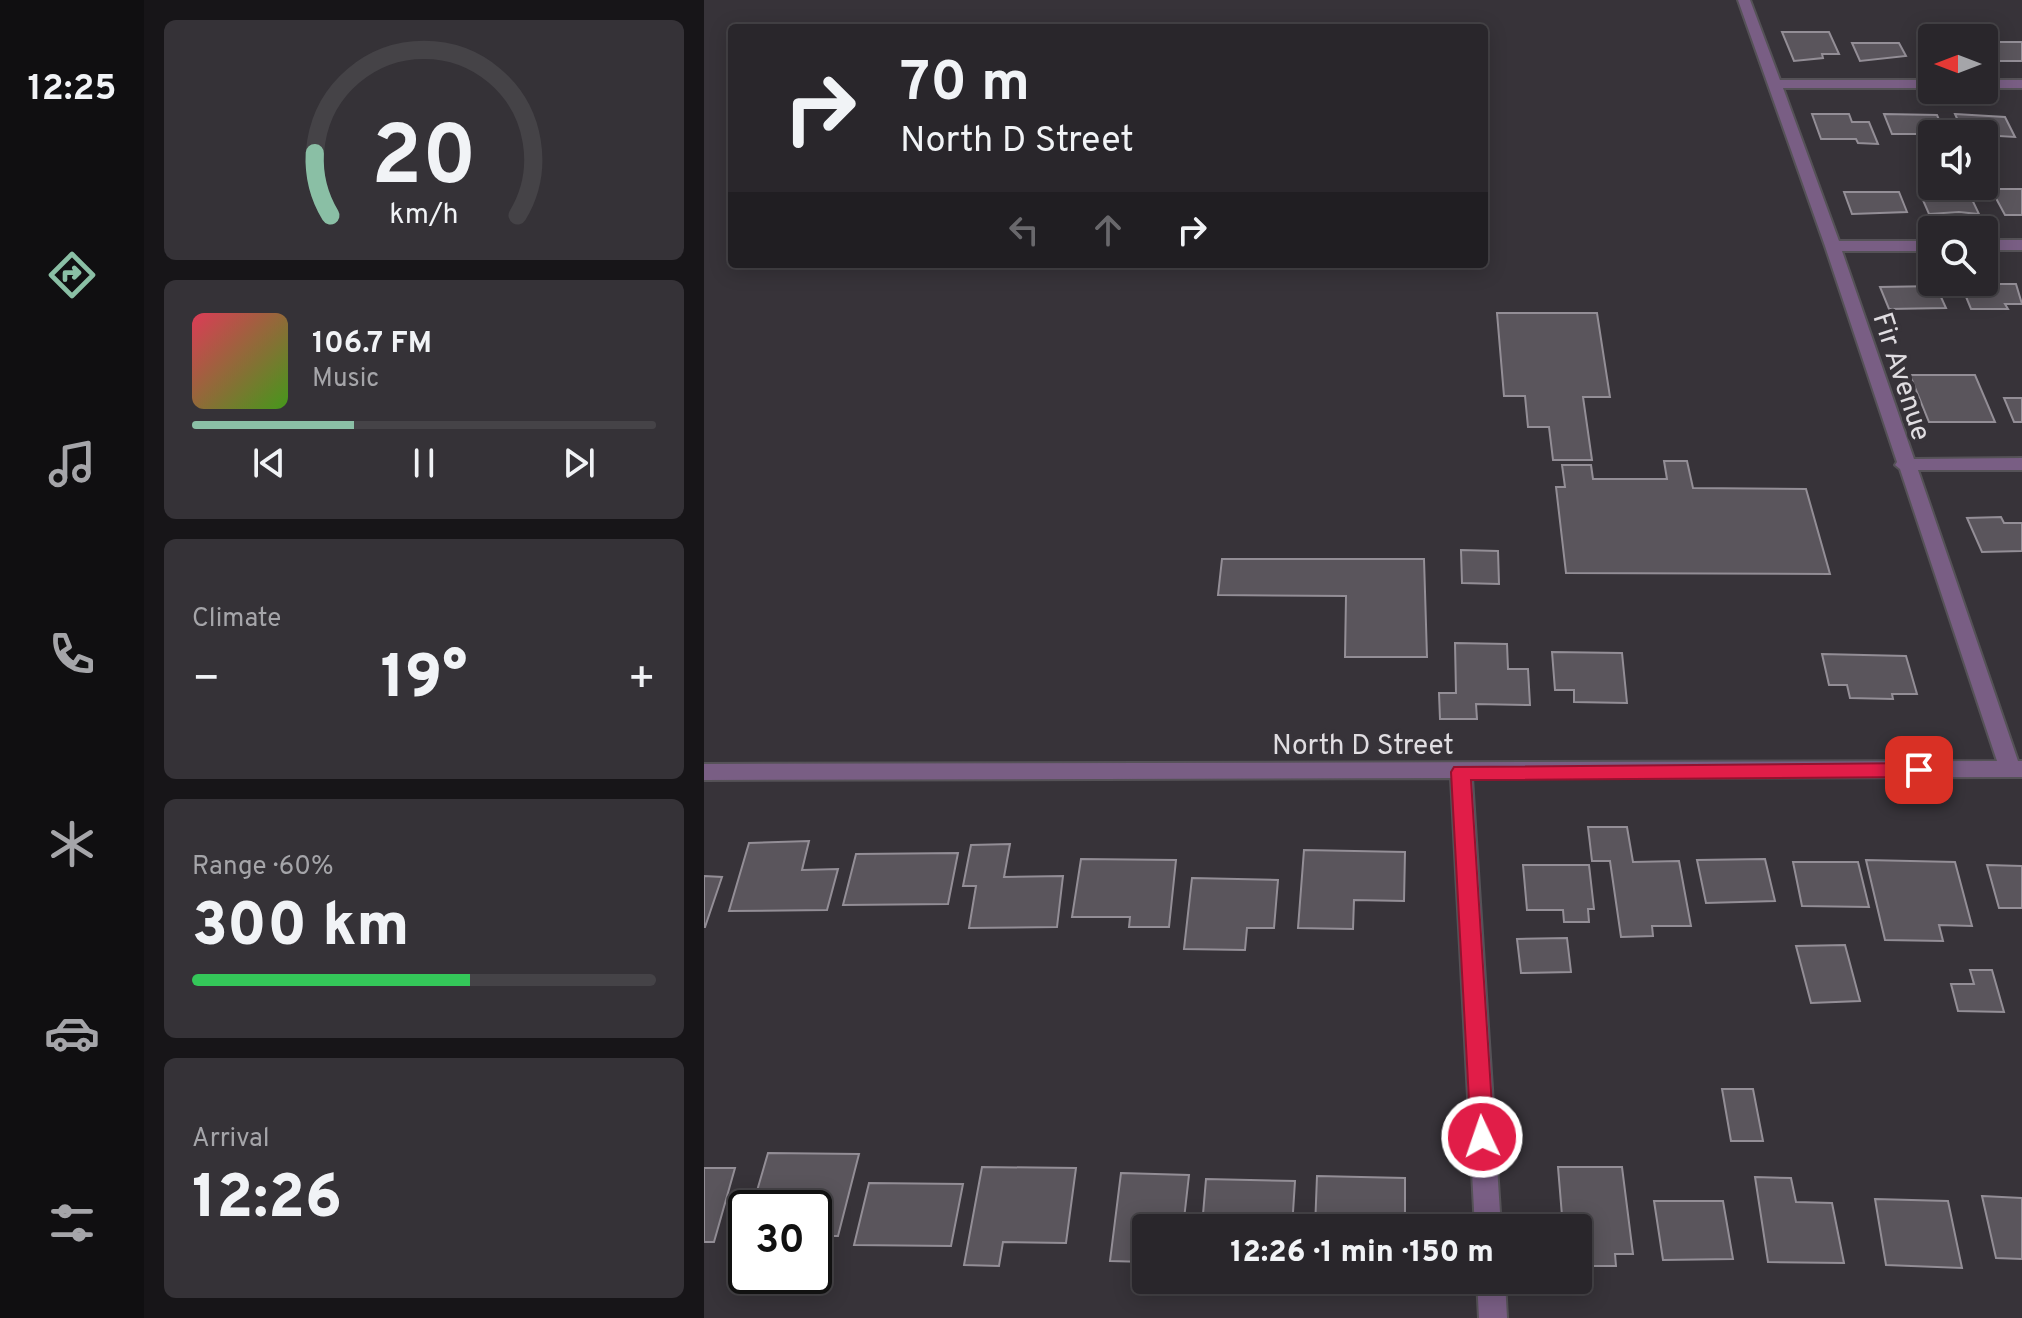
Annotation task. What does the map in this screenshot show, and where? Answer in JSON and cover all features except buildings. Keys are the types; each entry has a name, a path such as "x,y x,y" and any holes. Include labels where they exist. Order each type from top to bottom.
{"street":[{"name":"Fir Avenue","path":"1744,0 1833,246 1904,465 2016,769"},
{"path":"1776,84 1918,84"},
{"path":"1998,84 2022,84"},
{"path":"1998,245 2022,245"},
{"path":"1833,246 1918,246"},
{"path":"1904,465 2022,464"},
{"name":"North D Street","path":"704,772 2016,769"},
{"path":"1461,772 1487,1214"},
{"path":"1492,1294 1493,1318"}],"route":[{"path":"1482,1137 1461,772 1919,770"}]}
